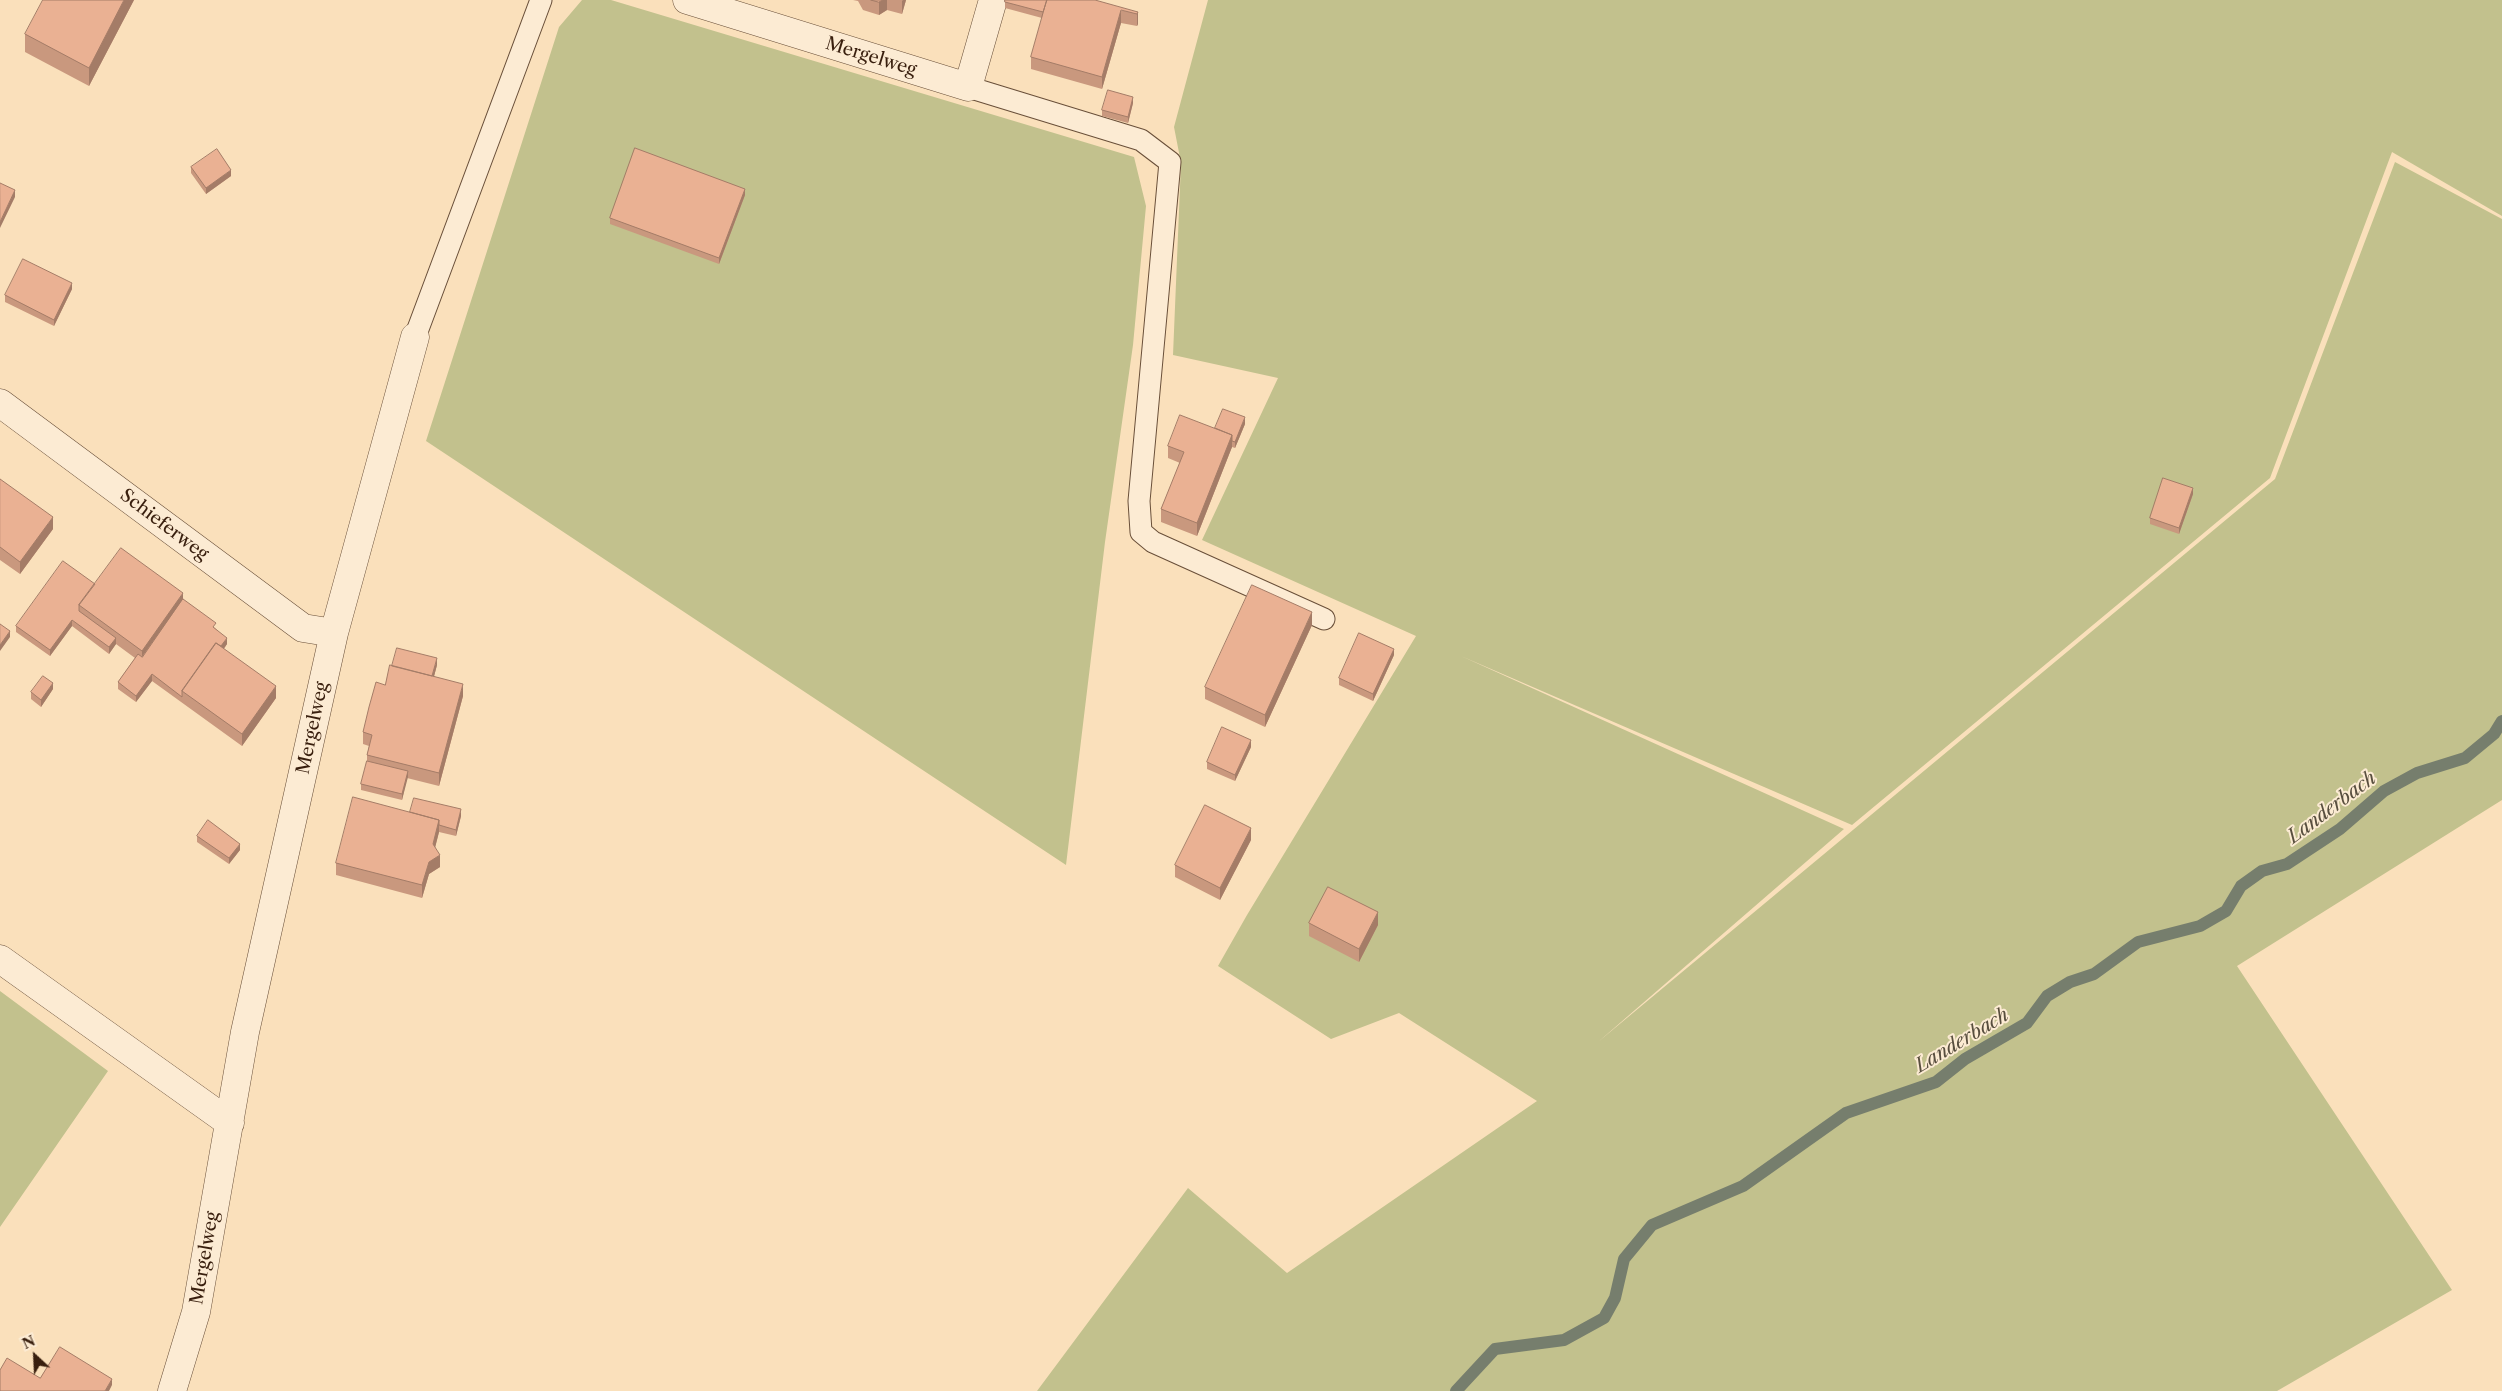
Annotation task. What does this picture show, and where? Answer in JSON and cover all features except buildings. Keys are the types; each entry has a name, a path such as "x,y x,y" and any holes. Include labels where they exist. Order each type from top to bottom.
{"street":[{"name":"Mergelweg","path":"687,0 968,87"},
{"path":"968,87 993,0"},
{"name":"Mergelweg","path":"172,1391 196,1312 245,1032 334,633 415,337"},
{"name":"Schieferweg","path":"0,403 304,628 334,633"},
{"path":"0,959 230,1123"}],"lane":[{"path":"415,337 541,0"},
{"path":"968,87 1141,140 1170,162 1139,501 1141,532 1153,542 1324,619"}],"shaded area":[{"path":"582,0 611,0 1134,157 1146,206 1133,345 1105,542 1066,865 426,441 559,27"},
{"path":"1208,0 2502,0 2502,216 2392,152 2270,478 1852,825 1461,656 1844,829 1598,1042 2275,479 2395,162 2502,219 2502,800 2237,966 2452,1290 2277,1391 1037,1391 1188,1188 1287,1273 1537,1101 1399,1013 1331,1039 1218,966 1416,636 1202,540 1278,378 1173,355 1181,163 1174,127"},
{"path":"0,991 108,1071 0,1227"}],"waterway":[{"name":"Landerbach","path":"1456,1391 1495,1349 1564,1340 1604,1318 1615,1298 1624,1259 1652,1225 1743,1186 1846,1113 1936,1082 1965,1059 2027,1023 2047,996 2070,982 2094,974 2138,942 2200,926 2226,911 2241,886 2262,871 2287,864 2340,829 2384,791 2417,773 2465,758 2494,734 2502,721"}]}
